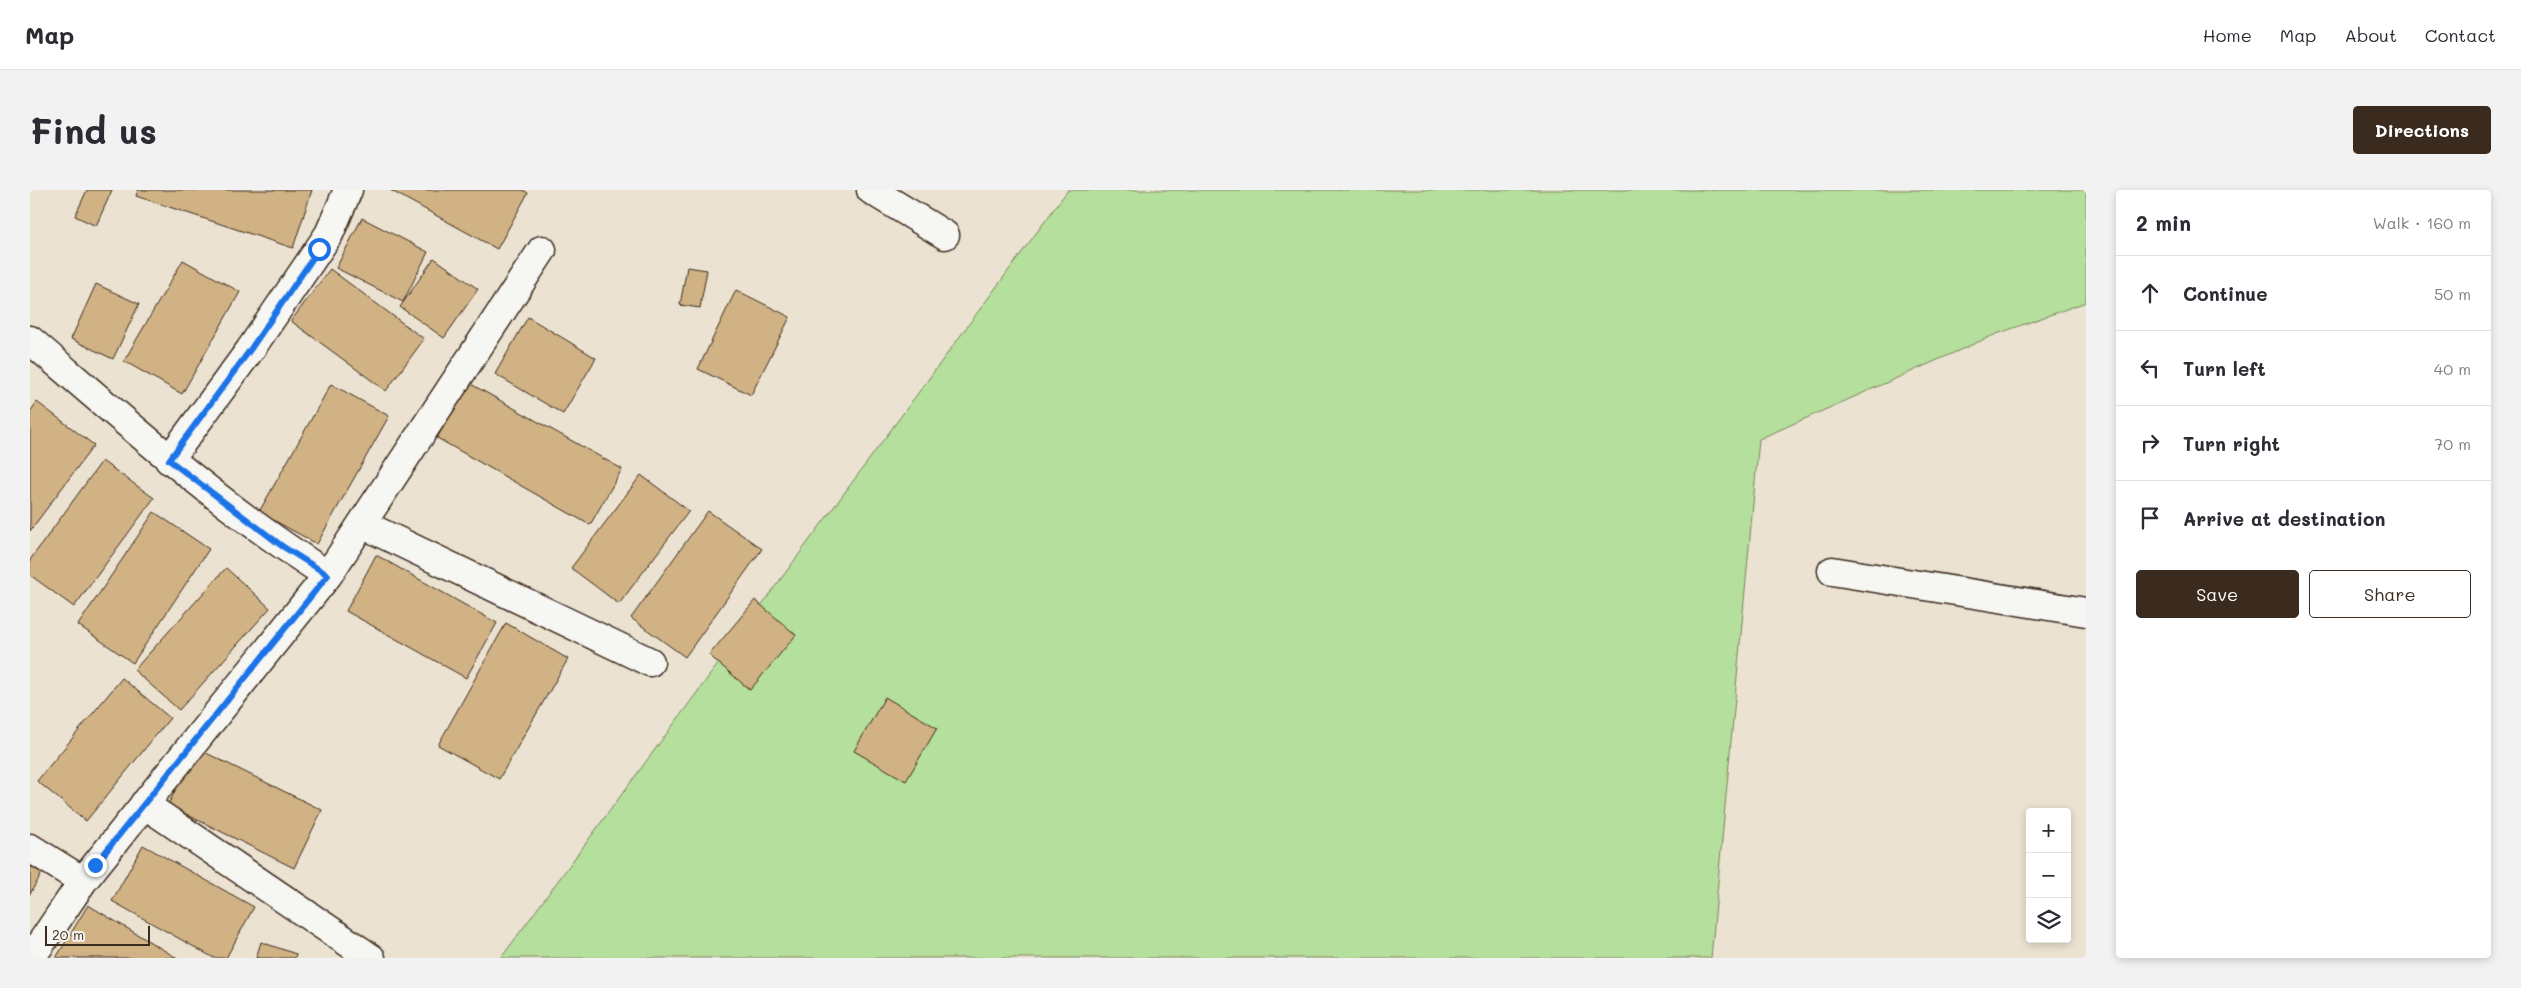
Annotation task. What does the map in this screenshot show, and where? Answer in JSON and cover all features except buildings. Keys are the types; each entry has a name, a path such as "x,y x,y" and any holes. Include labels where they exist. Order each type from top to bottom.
{"street":[{"path":"169,460 250,350 329,234 348,190"},
{"path":"871,190 945,235"},
{"path":"31,958 83,880 328,575 542,250"},
{"path":"30,340 169,460 282,546 328,575"},
{"path":"362,524 650,662"},
{"path":"1832,571 2086,612"},
{"path":"144,804 371,958"},
{"path":"30,848 83,880"}],"green space":[{"path":"1068,190 2086,190 2086,302 1994,335 1759,439 1711,958 501,958"}],"route":[{"path":"95,865 328,575 282,546 169,460 250,350 319,249"}]}
